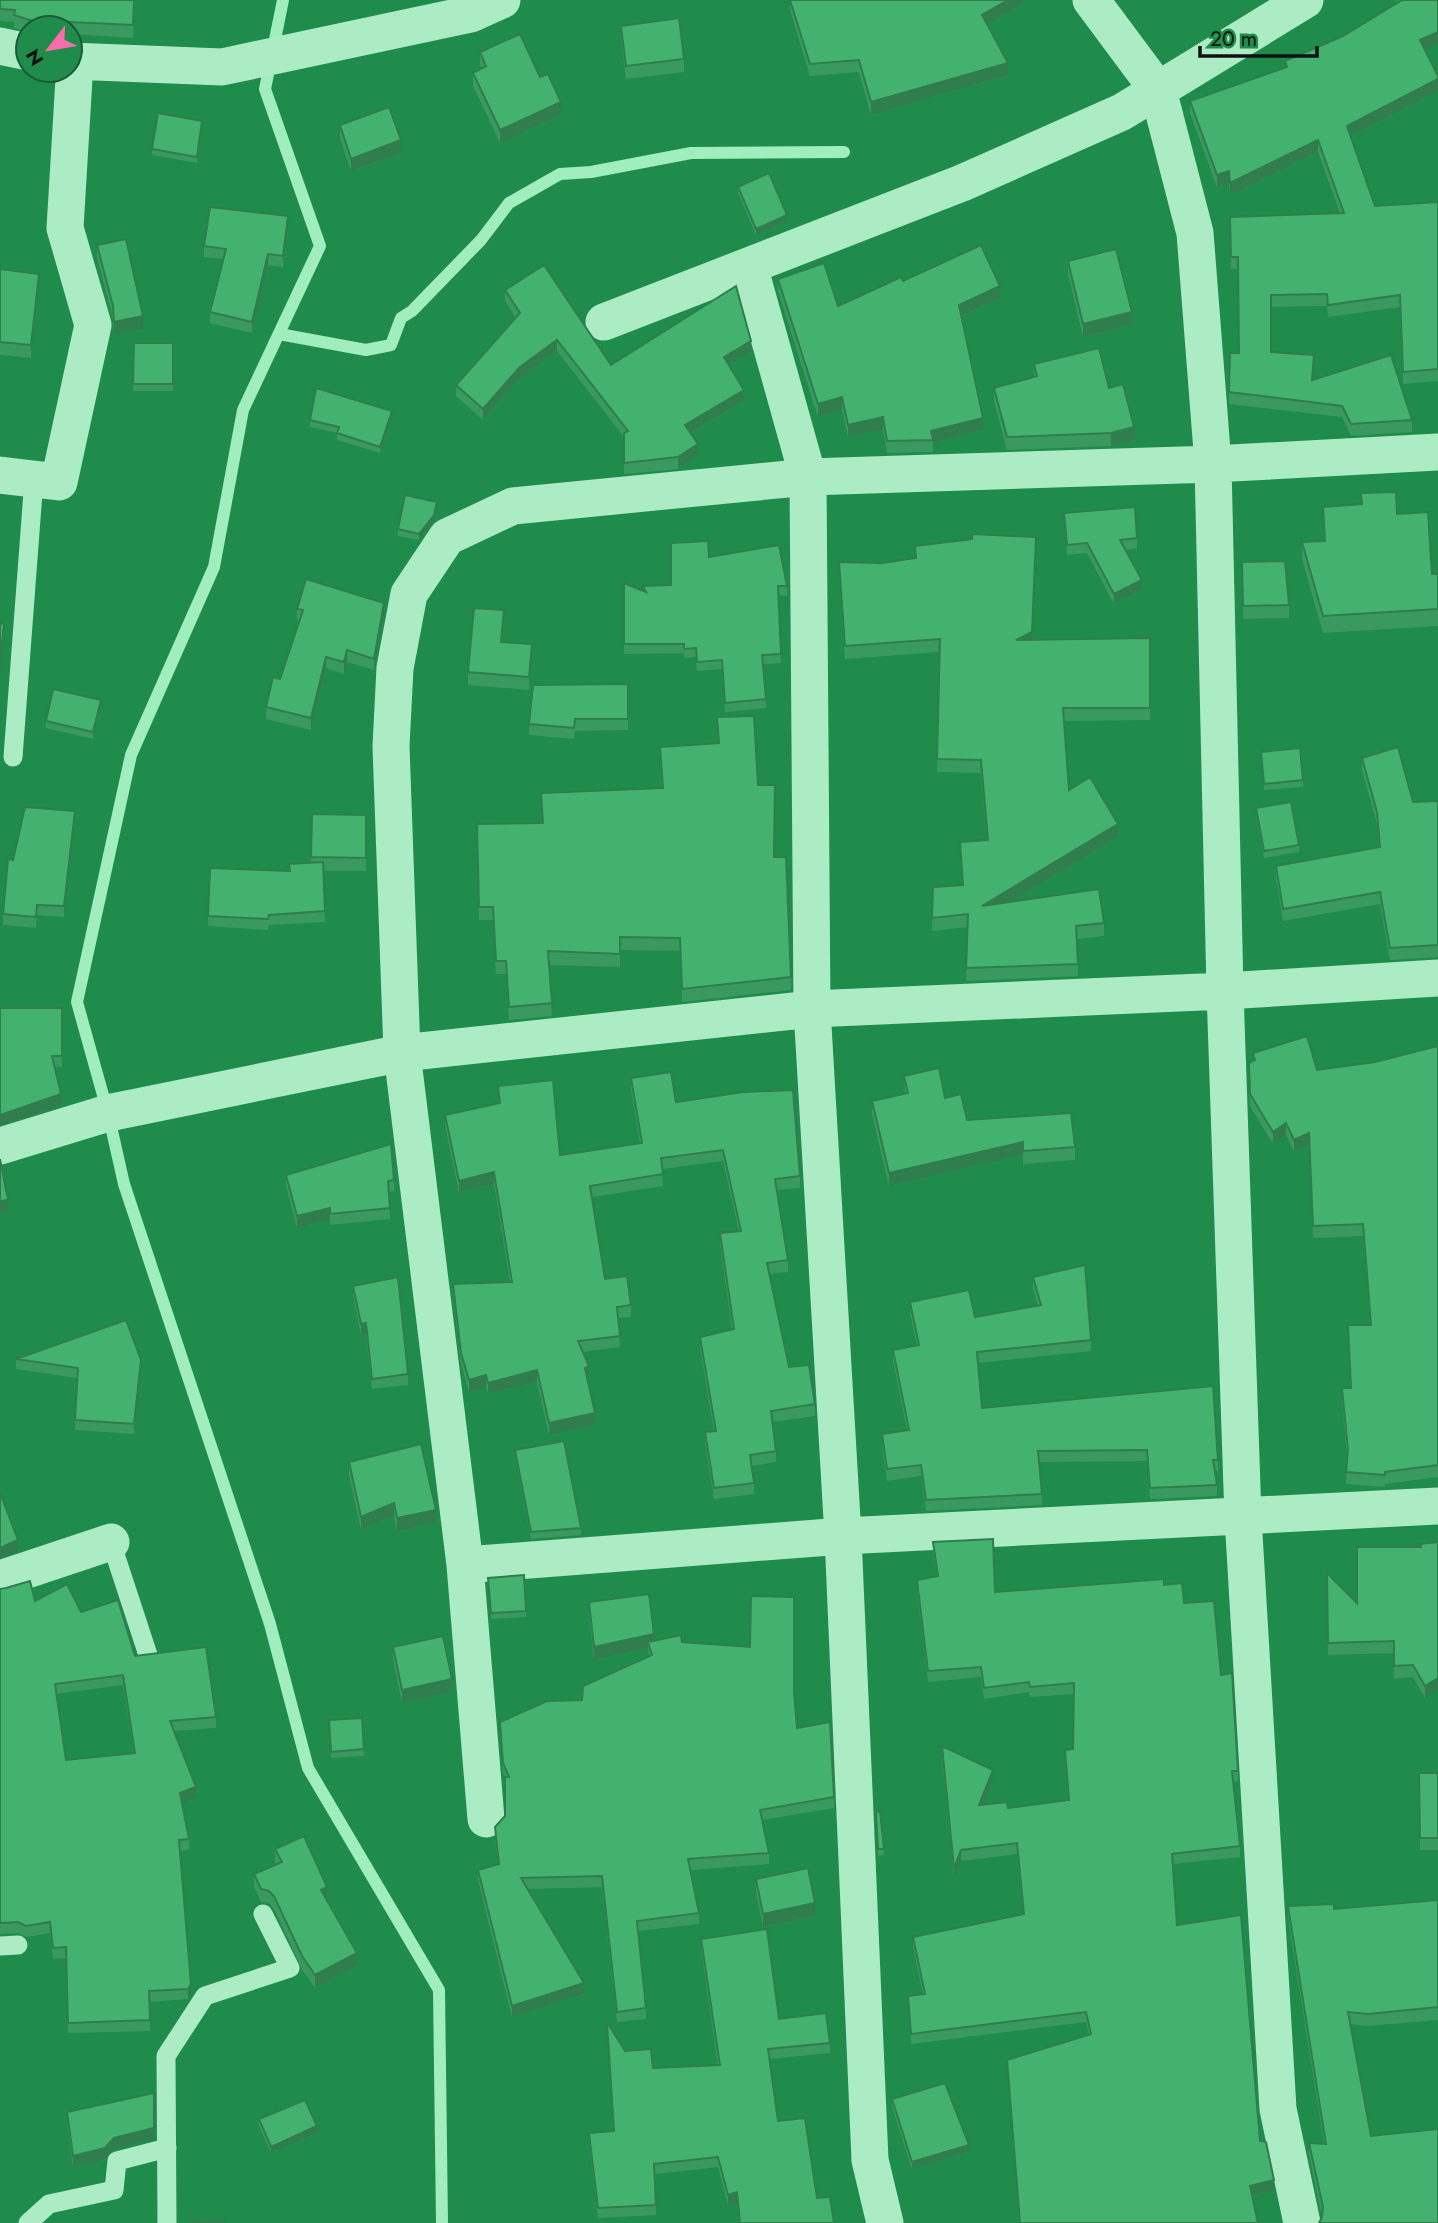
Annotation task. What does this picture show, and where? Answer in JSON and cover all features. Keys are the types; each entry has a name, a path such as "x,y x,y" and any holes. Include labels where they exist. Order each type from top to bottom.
{"street":[{"path":"84,62 222,67 471,14 502,0"},
{"path":"1091,0 1158,90 1195,233 1213,464 1225,991 1243,1517 1278,2109 1302,2223"},
{"path":"604,322 962,183 1122,113 1305,0"},
{"path":"17,477 59,482 93,325 65,228 72,84"},
{"path":"749,266 808,477 812,1009 843,1536 870,2160 885,2223"},
{"path":"486,1819 465,1565 402,1053 391,746 395,668 409,594 447,537 513,506 808,477 1213,464 1438,452"},
{"path":"0,1146 108,1113 402,1053 812,1009 1225,991 1438,978"},
{"path":"465,1565 843,1536 1438,1506"},
{"path":"0,1579 111,1542"}],"lane":[{"path":"13,757 17,477"},
{"path":"111,1542 148,1655"},
{"path":"167,2223 166,2056 205,1996 289,1968 262,1914"},
{"path":"28,2223 49,2204 114,2190 117,2161 167,2148"}],"building":[{"path":"0,0 134,0 133,25 84,23 84,14 14,14 15,10 0,9"},
{"path":"790,0 1008,0 982,15 1008,63 871,102 859,60 810,64"},
{"path":"1402,0 1438,0 1438,32 1420,40 1438,79 1347,126 1375,206 1438,202 1438,369 1403,372 1400,295 1328,305 1327,294 1271,295 1271,352 1314,355 1312,380 1391,355 1412,420 1351,424 1342,406 1229,392 1230,353 1239,353 1238,257 1231,257 1230,217 1344,213 1318,140 1230,183 1229,171 1217,175 1190,101 1287,67 1285,61 1343,36"},
{"path":"679,18 684,59 626,66 621,26"},
{"path":"520,34 540,77 548,74 561,102 500,130 473,73 486,66 480,52"},
{"path":"389,107 401,140 351,159 340,125"},
{"path":"158,113 202,121 197,157 152,149"},
{"path":"769,173 787,215 756,229 738,187"},
{"path":"210,207 288,216 283,256 268,254 252,322 210,312 226,249 204,246"},
{"path":"126,239 143,316 114,322 113,306 97,245"},
{"path":"981,245 1000,286 959,305 983,418 931,431 933,440 887,441 883,417 848,425 842,397 818,404 778,279 824,263 838,306 901,277 903,281"},
{"path":"1116,249 1132,312 1083,324 1068,261"},
{"path":"544,265 611,365 736,286 751,341 724,357 744,390 685,425 698,444 678,457 624,463 624,433 628,431 557,340 520,367 483,409 456,385 520,313 505,290"},
{"path":"0,269 39,274 31,345 0,342"},
{"path":"134,343 173,343 173,384 133,384"},
{"path":"1099,348 1109,388 1123,384 1134,427 1111,433 1007,437 994,388 1037,376 1034,364"},
{"path":"316,388 392,411 380,447 337,433 339,427 310,420"},
{"path":"1396,492 1397,514 1428,512 1432,574 1438,574 1438,609 1323,616 1302,542 1325,541 1323,507 1362,504 1361,493"},
{"path":"405,495 437,502 434,515 419,534 398,529"},
{"path":"1135,507 1137,538 1120,540 1142,580 1114,594 1087,543 1067,545 1064,513"},
{"path":"972,534 1036,537 1032,632 1016,640 1150,638 1150,708 1063,708 1069,790 1090,777 1118,824 982,906 1099,889 1104,923 1076,926 1078,964 966,968 968,914 932,918 933,887 963,885 960,842 988,840 981,760 937,759 940,639 845,646 839,562 882,563 916,558 915,546 972,539"},
{"path":"708,541 709,557 779,545 787,586 778,586 781,654 762,655 766,699 725,703 722,660 697,662 696,648 684,649 684,644 624,644 624,583 646,592 643,586 671,585 671,543"},
{"path":"1285,561 1289,605 1243,606 1242,562"},
{"path":"306,579 384,603 374,659 347,650 344,662 326,657 311,718 266,707 273,677 280,679 303,610 297,609"},
{"path":"474,608 504,610 501,642 532,644 529,677 468,672"},
{"path":"0,623 4,624 0,661"},
{"path":"628,684 628,719 575,719 574,728 529,724 533,685"},
{"path":"53,689 101,700 93,732 46,721"},
{"path":"754,716 758,785 775,785 774,857 786,857 791,977 682,989 680,938 620,937 620,954 548,951 552,1003 509,1007 506,961 496,961 493,907 479,907 477,824 543,823 541,793 663,788 660,747 719,743 717,717"},
{"path":"1398,747 1413,802 1438,801 1438,945 1390,948 1380,892 1283,909 1276,866 1380,847 1377,812 1362,758"},
{"path":"1300,748 1303,780 1264,784 1261,752"},
{"path":"1291,802 1299,845 1264,851 1256,808"},
{"path":"25,807 75,811 64,906 37,905 36,917 3,914 8,859 13,860"},
{"path":"312,814 366,815 366,858 311,857"},
{"path":"323,862 325,911 269,915 268,919 208,916 210,868 290,871 289,864"},
{"path":"0,1008 62,1008 62,1056 52,1056 61,1094 0,1115"},
{"path":"1307,1036 1317,1070 1375,1062 1438,1046 1438,1465 1385,1472 1385,1475 1346,1472 1348,1450 1342,1388 1351,1388 1348,1325 1371,1325 1363,1224 1313,1226 1309,1133 1294,1140 1286,1123 1273,1132 1250,1094 1249,1063 1255,1060 1253,1053"},
{"path":"939,1068 945,1098 961,1094 967,1120 1071,1113 1075,1147 1023,1151 1023,1142 889,1173 872,1101 908,1093 904,1076"},
{"path":"671,1072 676,1102 743,1092 793,1090 800,1176 775,1179 788,1260 767,1263 789,1367 809,1365 815,1404 771,1411 776,1451 750,1455 754,1483 714,1488 705,1432 716,1431 700,1337 734,1329 720,1233 741,1231 723,1150 661,1158 663,1174 590,1186 605,1279 627,1276 631,1305 617,1307 620,1336 578,1341 589,1366 585,1368 595,1413 549,1423 537,1370 488,1383 486,1375 469,1380 461,1353 453,1284 512,1282 494,1172 459,1181 445,1115 500,1103 498,1086 553,1080 560,1155 642,1143 631,1078"},
{"path":"391,1144 394,1180 388,1181 390,1208 330,1214 330,1208 297,1216 286,1175"},
{"path":"0,1159 8,1200 0,1201"},
{"path":"1085,1265 1091,1340 977,1352 982,1408 1213,1386 1218,1460 1213,1460 1217,1485 1150,1488 1147,1450 1038,1451 1042,1494 926,1500 921,1465 887,1469 882,1434 909,1430 893,1350 919,1345 910,1302 969,1290 975,1317 1041,1305 1033,1277"},
{"path":"398,1277 408,1374 372,1379 366,1323 361,1324 353,1286"},
{"path":"126,1320 141,1360 134,1424 75,1420 78,1368 16,1359"},
{"path":"564,1441 581,1528 531,1532 515,1450"},
{"path":"421,1444 436,1510 397,1518 394,1503 361,1517 349,1462"},
{"path":"0,1493 18,1540 0,1548"},
{"path":"993,1539 995,1592 1164,1579 1164,1585 1182,1583 1184,1603 1214,1601 1221,1675 1232,1673 1238,1771 1232,1771 1240,1846 1172,1854 1177,1925 1241,1915 1260,2141 1266,2142 1274,2180 1250,2186 1258,2223 1020,2223 1007,2060 1091,2034 1086,2012 911,2034 908,1996 925,1994 913,1937 1024,1914 1017,1843 961,1850 954,1868 942,1746 993,1770 979,1805 1007,1802 1008,1808 1069,1800 1065,1750 1073,1749 1074,1683 1030,1687 1029,1682 984,1688 981,1667 928,1671 917,1580 938,1576 933,1542"},
{"path":"1438,1542 1438,1678 1425,1686 1413,1665 1394,1666 1394,1641 1328,1643 1327,1573 1357,1603 1357,1547 1421,1547 1420,1544"},
{"path":"524,1575 526,1611 491,1613 488,1578"},
{"path":"30,1581 35,1601 67,1584 81,1612 118,1600 135,1656 206,1647 216,1717 170,1721 196,1787 180,1793 189,1839 179,1840 191,1984 188,1989 149,1991 150,2020 68,2023 66,1947 53,1948 50,1922 26,1926 18,1922 0,1923 0,1589","holes":["123,1675 135,1753 66,1760 55,1684"]},
{"path":"649,1594 654,1634 594,1647 589,1602"},
{"path":"751,1596 794,1597 794,1691 797,1728 830,1722 834,1797 760,1810 769,1853 688,1859 699,1913 637,1921 646,2008 617,2012 602,1876 521,1878 584,1983 512,2006 478,1870 499,1864 495,1827 505,1816 505,1777 509,1777 503,1763 500,1722 547,1701 582,1700 583,1686 652,1655 648,1642 681,1635 682,1642 750,1647"},
{"path":"443,1636 452,1679 402,1690 393,1647"},
{"path":"362,1718 364,1749 331,1752 329,1720"},
{"path":"1419,1773 1438,1773 1438,1838 1420,1838"},
{"path":"880,1811 884,1849 878,1849 876,1812"},
{"path":"304,1836 327,1887 321,1890 357,1953 315,1975 302,1956 274,1896 261,1889 254,1874 282,1862 275,1849"},
{"path":"808,1868 815,1903 763,1914 756,1879"},
{"path":"1438,1900 1438,2007 1368,2014 1348,2012 1371,2136 1438,2129 1438,2223 1319,2223 1323,2207 1309,2143 1326,2144 1288,1906 1334,1904 1334,1909"},
{"path":"767,1929 779,2019 826,2013 830,2043 768,2049 778,2121 805,2118 817,2198 830,2197 834,2223 740,2223 737,2192 728,2195 718,2157 654,2164 656,2205 598,2208 589,2133 614,2131 607,2022 625,2051 651,2049 653,2068 720,2065 701,1939"},
{"path":"945,2083 969,2145 912,2162 892,2099"},
{"path":"154,2093 154,2128 114,2138 105,2148 73,2156 67,2112"},
{"path":"305,2100 317,2126 271,2147 259,2119"},
{"path":"224,2221 224,2223 191,2223"}],"waterway":[{"path":"283,0 265,89 320,246 243,410 214,567 131,755 77,1002 108,1113 124,1184 270,1624 308,1768 439,1990 442,2223"},
{"path":"279,334 366,350 391,345 401,318 412,311 481,240 509,203 560,174 591,172 691,153 844,152"}]}
